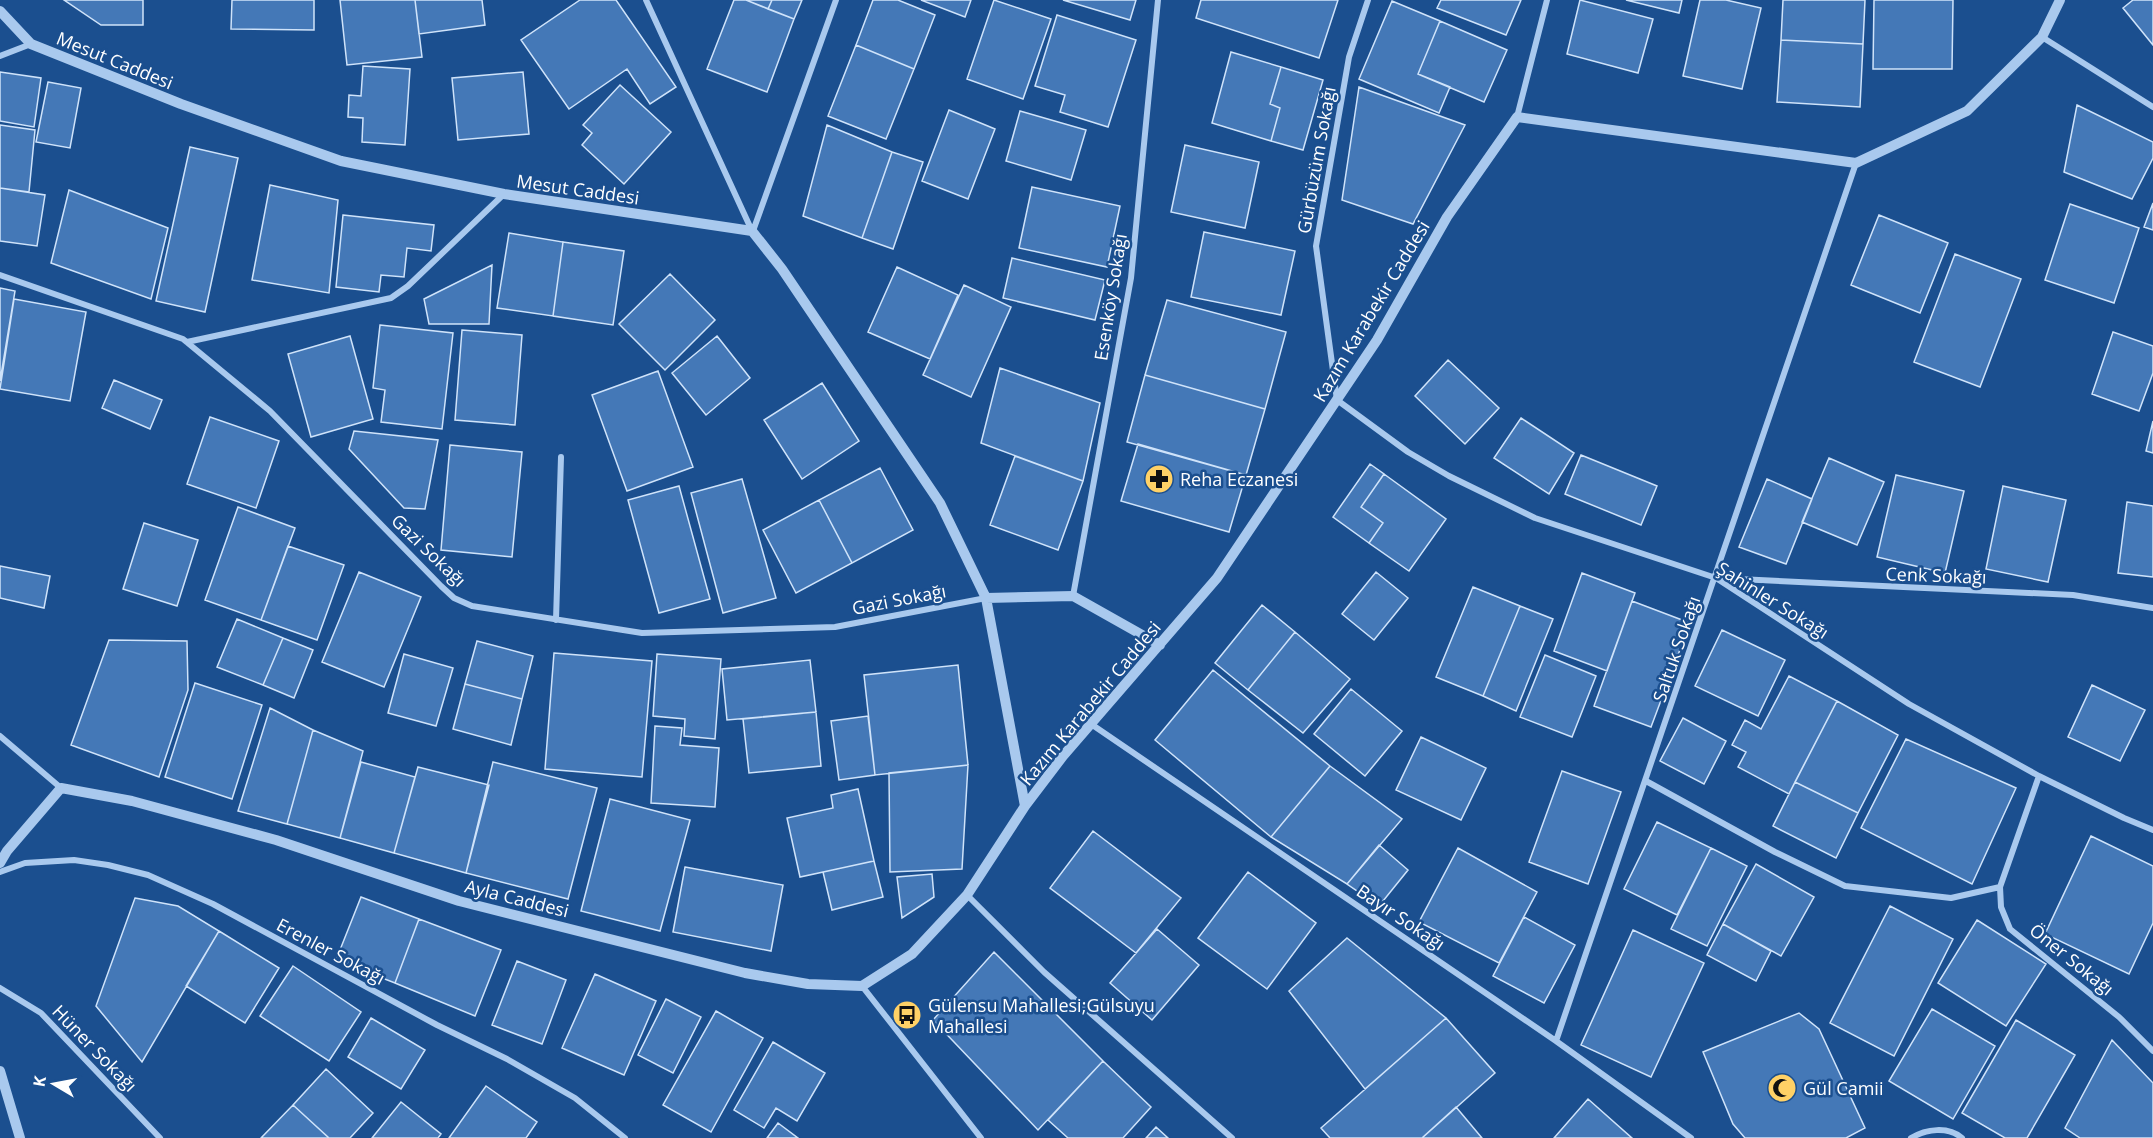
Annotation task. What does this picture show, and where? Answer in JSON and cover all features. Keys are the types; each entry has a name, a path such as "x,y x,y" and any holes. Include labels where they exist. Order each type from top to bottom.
{"street":[{"path":"646,0 752,231 782,269 940,504 986,598 1024,806"},
{"path":"752,231 836,0"},
{"name":"Esenköy Sokağı","path":"1073,596 1131,278 1158,0"},
{"name":"Gürbüzüm Sokağı","path":"1337,400 1316,246 1349,57 1368,0"},
{"path":"1547,0 1517,117 1856,164 1966,111 2042,38 2060,0"},
{"name":"Mesut Caddesi","path":"0,11 31,44 182,104 340,161 504,194 752,231"},
{"path":"2042,38 2153,107"},
{"path":"0,56 31,44"},
{"name":"Kazım Karabekir Caddesi","path":"862,986 912,954 967,895 1024,806 1091,724 1217,578 1377,340 1447,217 1517,117"},
{"name":"Saltuk Sokağı","path":"1557,1041 1856,164"},
{"path":"187,342 391,298 408,286 504,194"},
{"name":"Gazi Sokağı","path":"0,275 169,333 187,342 270,411 454,598 472,606 642,633 835,627 986,598"},
{"name":"Şahinler Sokağı","path":"1337,400 1408,452 1449,476 1535,518 1716,578 1909,704 2039,776 2153,830"},
{"path":"556,620 561,457"},
{"name":"Cenk Sokağı","path":"1716,578 2073,595 2153,608"},
{"path":"986,598 1073,596 1160,645"},
{"name":"Bayır Sokağı","path":"1091,724 1557,1041 1691,1138"},
{"name":"Ayla Caddesi","path":"0,736 61,788 166,810 276,840 459,901 734,970 807,984 862,986"},
{"name":"Öner Sokağı","path":"2039,776 2000,887 2001,907 2010,928 2119,1017 2153,1051"},
{"path":"1646,781 1775,852 1845,886 1952,898 2000,887"},
{"path":"0,863 7,850 61,788"},
{"name":"Erenler Sokağı","path":"0,872 25,863 74,860 148,875 213,904 437,1025 507,1059 575,1098 625,1138"},
{"path":"967,895 1044,972 1232,1138"},
{"path":"862,986 981,1138"},
{"name":"Hüner Sokağı","path":"0,988 41,1013 160,1138"},
{"path":"0,1071 20,1138"},
{"path":"1911,1138 1920,1132 1936,1130 1956,1133 1962,1138"}],"building":[{"path":"64,0 143,0 143,25 101,25"},
{"path":"232,0 314,0 314,30 231,29"},
{"path":"340,0 415,0 422,57 347,65"},
{"path":"415,0 482,0 485,25 419,34"},
{"path":"580,0 616,0 676,87 650,104 627,69 569,109 521,40"},
{"path":"734,0 746,0 794,19 767,92 707,69"},
{"path":"746,0 772,0 768,9"},
{"path":"772,0 802,0 794,19 768,9"},
{"path":"873,0 898,0 935,15 914,69 856,45"},
{"path":"921,0 971,0 965,17"},
{"path":"994,0 1051,19 1023,99 967,79"},
{"path":"1063,0 1136,0 1130,20"},
{"path":"1201,0 1338,0 1319,58 1196,18"},
{"path":"1441,0 1521,0 1506,35 1437,8"},
{"path":"1580,0 1653,19 1638,73 1567,54"},
{"path":"1626,0 1682,0 1679,13"},
{"path":"1700,0 1726,0 1761,8 1742,89 1683,76"},
{"path":"1783,0 1865,0 1863,44 1781,40"},
{"path":"1874,0 1953,0 1952,69 1873,69"},
{"path":"2133,0 2153,0 2153,45 2123,8"},
{"path":"1392,1 1440,21 1418,74 1450,87 1439,113 1359,79"},
{"path":"1057,15 1136,40 1108,127 1060,112 1065,95 1035,86"},
{"path":"1440,21 1507,50 1484,102 1418,74"},
{"path":"1781,40 1863,44 1860,107 1777,102"},
{"path":"856,45 914,69 886,139 828,116"},
{"path":"1231,52 1281,67 1270,104 1280,108 1271,141 1212,123"},
{"path":"363,66 410,69 405,145 362,142 363,118 348,117 349,95 361,96"},
{"path":"1281,67 1323,80 1303,150 1271,141 1280,108 1270,104"},
{"path":"0,72 41,78 34,127 0,121"},
{"path":"523,72 529,134 458,140 452,78"},
{"path":"48,82 81,88 70,148 36,142"},
{"path":"620,85 671,132 624,184 582,145 592,133 583,125"},
{"path":"1359,87 1465,125 1413,224 1342,200"},
{"path":"2077,105 2153,142 2153,158 2132,199 2064,172"},
{"path":"949,110 995,129 968,199 922,181"},
{"path":"1020,111 1086,130 1071,180 1006,161"},
{"path":"0,125 35,130 29,192 0,188"},
{"path":"827,125 892,152 862,238 803,216"},
{"path":"1185,145 1259,162 1245,228 1171,212"},
{"path":"190,147 238,158 205,312 156,301"},
{"path":"892,152 923,162 893,249 862,238"},
{"path":"270,185 338,200 329,293 252,280"},
{"path":"1032,187 1120,206 1107,267 1019,248"},
{"path":"0,188 45,195 37,246 0,241"},
{"path":"69,190 168,228 151,299 51,263"},
{"path":"2153,203 2153,230 2144,227"},
{"path":"2070,204 2139,228 2114,303 2045,280"},
{"path":"343,215 434,225 431,251 407,248 404,277 381,275 379,292 336,287"},
{"path":"1879,215 1948,243 1920,313 1851,285"},
{"path":"1204,232 1295,251 1281,315 1191,297"},
{"path":"509,233 563,242 553,316 497,308"},
{"path":"563,242 624,251 613,325 553,316"},
{"path":"1955,254 2021,279 1980,387 1914,362"},
{"path":"1012,258 1105,280 1095,320 1003,298"},
{"path":"492,265 489,324 429,324 424,299"},
{"path":"897,267 958,295 930,359 868,332"},
{"path":"670,274 715,320 665,370 619,324"},
{"path":"964,285 1011,307 971,397 923,375"},
{"path":"0,288 15,291 0,381"},
{"path":"14,299 86,312 70,401 0,389"},
{"path":"1167,300 1286,332 1265,409 1145,375"},
{"path":"380,325 453,333 442,429 381,422 385,390 373,388"},
{"path":"462,330 522,335 515,425 455,420"},
{"path":"2113,332 2153,346 2153,373 2139,411 2092,394"},
{"path":"350,336 373,419 311,437 288,354"},
{"path":"717,336 750,378 706,415 672,373"},
{"path":"1448,360 1499,408 1465,444 1415,396"},
{"path":"1000,368 1100,403 1083,481 981,443"},
{"path":"658,371 693,467 627,491 592,395"},
{"path":"1145,375 1265,409 1246,475 1127,442"},
{"path":"114,380 162,400 150,429 102,408"},
{"path":"822,383 859,441 802,479 764,420"},
{"path":"210,417 279,441 256,508 187,484"},
{"path":"1521,418 1574,453 1549,494 1494,458"},
{"path":"2153,421 2153,453 2146,451"},
{"path":"354,431 438,440 425,509 404,508 349,449"},
{"path":"1138,444 1246,475 1229,532 1121,501"},
{"path":"450,445 522,452 512,557 441,550"},
{"path":"1581,455 1657,486 1641,525 1565,494"},
{"path":"1015,456 1083,481 1058,550 990,525"},
{"path":"1829,458 1884,482 1857,545 1802,522"},
{"path":"1370,464 1384,474 1361,507 1383,523 1369,543 1333,517"},
{"path":"880,468 913,530 852,563 819,500"},
{"path":"1384,474 1446,519 1409,571 1369,543 1383,523 1361,507"},
{"path":"1896,475 1964,491 1945,573 1877,557"},
{"path":"742,479 776,598 723,613 691,493"},
{"path":"1767,479 1812,499 1786,564 1739,547"},
{"path":"679,486 710,599 659,613 628,500"},
{"path":"2003,486 2066,500 2048,582 1986,569"},
{"path":"819,500 852,563 796,593 763,530"},
{"path":"2127,502 2153,506 2153,577 2118,573"},
{"path":"238,507 295,528 261,620 205,600"},
{"path":"144,523 198,540 177,606 123,589"},
{"path":"288,546 344,565 317,640 261,620"},
{"path":"0,566 50,576 44,608 0,598"},
{"path":"359,572 421,597 384,687 322,662"},
{"path":"1376,572 1408,598 1374,640 1342,614"},
{"path":"1582,573 1635,593 1607,671 1554,651"},
{"path":"1473,587 1520,606 1483,696 1436,677"},
{"path":"1632,601 1690,623 1651,727 1594,706"},
{"path":"1262,605 1295,632 1248,690 1215,663"},
{"path":"1520,606 1553,619 1516,711 1483,696"},
{"path":"237,619 283,638 263,685 217,667"},
{"path":"1722,630 1785,660 1758,716 1695,686"},
{"path":"1295,632 1350,679 1303,733 1248,690"},
{"path":"283,638 313,650 294,698 263,685"},
{"path":"109,640 187,641 188,690 159,777 71,745"},
{"path":"477,641 533,656 522,699 465,684"},
{"path":"554,653 652,661 642,777 545,769"},
{"path":"404,654 453,668 436,726 388,713"},
{"path":"657,654 721,659 715,739 684,736 685,719 653,716"},
{"path":"1545,655 1596,676 1572,737 1520,717"},
{"path":"810,660 816,712 727,720 722,669"},
{"path":"958,665 968,765 875,775 864,675"},
{"path":"1213,670 1330,766 1271,837 1155,740"},
{"path":"1789,676 1837,701 1789,794 1738,767 1746,752 1732,745 1745,720 1761,729"},
{"path":"195,683 262,705 232,799 165,777"},
{"path":"465,684 522,699 511,745 453,729"},
{"path":"2092,685 2145,710 2120,761 2068,737"},
{"path":"1351,689 1402,731 1365,776 1314,734"},
{"path":"1837,701 1898,735 1858,813 1795,782"},
{"path":"270,708 313,730 287,824 238,811"},
{"path":"816,712 821,766 749,773 743,719"},
{"path":"868,716 875,775 839,780 831,721"},
{"path":"1683,718 1726,741 1704,784 1660,761"},
{"path":"655,726 682,728 680,745 719,748 715,807 651,803"},
{"path":"313,730 363,751 340,838 287,824"},
{"path":"1421,737 1486,768 1461,820 1396,790"},
{"path":"1906,739 2016,788 1972,884 1861,828"},
{"path":"361,762 415,777 394,853 340,838"},
{"path":"493,762 597,788 568,899 466,873"},
{"path":"968,765 962,869 890,872 889,773"},
{"path":"1330,766 1402,819 1347,884 1271,837"},
{"path":"418,767 489,785 466,873 394,853"},
{"path":"1562,771 1621,792 1588,884 1529,862"},
{"path":"1795,782 1858,813 1836,858 1773,826"},
{"path":"858,789 874,861 800,877 787,818 833,808 831,795"},
{"path":"610,799 690,820 660,931 581,911"},
{"path":"1657,822 1711,848 1677,915 1624,889"},
{"path":"1093,831 1181,898 1136,953 1050,888"},
{"path":"2091,836 2153,866 2153,923 2129,974 2045,934"},
{"path":"1379,845 1408,870 1379,906 1347,884"},
{"path":"1458,848 1537,892 1499,963 1419,922"},
{"path":"1711,848 1747,866 1707,946 1671,929"},
{"path":"874,861 883,897 832,910 823,872"},
{"path":"1756,864 1814,897 1781,956 1723,924"},
{"path":"685,867 783,885 771,951 673,932"},
{"path":"1248,872 1316,923 1267,989 1198,938"},
{"path":"932,874 934,897 902,918 897,877"},
{"path":"361,897 419,919 395,983 336,960"},
{"path":"135,898 178,906 219,931 142,1062 96,1006"},
{"path":"1890,906 1953,939 1894,1056 1830,1023"},
{"path":"1524,917 1575,945 1544,1003 1493,976"},
{"path":"419,919 501,950 475,1016 395,983"},
{"path":"1977,920 2046,964 2006,1026 1938,983"},
{"path":"1723,924 1771,951 1756,981 1707,955"},
{"path":"1157,929 1199,965 1152,1020 1110,983"},
{"path":"1633,930 1704,963 1651,1077 1581,1045"},
{"path":"219,931 279,968 245,1023 186,986"},
{"path":"1347,938 1446,1018 1365,1089 1289,991"},
{"path":"994,952 1103,1061 1038,1130 933,1020"},
{"path":"517,961 566,980 542,1044 492,1025"},
{"path":"293,966 361,1012 329,1061 260,1016"},
{"path":"595,974 656,1001 624,1075 562,1048"},
{"path":"666,999 701,1017 673,1073 638,1055"},
{"path":"1932,1009 1995,1046 1953,1119 1889,1081"},
{"path":"716,1011 763,1038 711,1132 663,1105"},
{"name":"Gül Camii","path":"1799,1013 1819,1029 1865,1128 1846,1138 1745,1138 1733,1124 1703,1052"},
{"path":"371,1018 425,1050 401,1089 348,1057"},
{"path":"1446,1018 1495,1073 1422,1138 1330,1138 1321,1128"},
{"path":"2016,1020 2075,1055 2027,1138 2005,1138 1962,1113"},
{"path":"2112,1040 2153,1083 2153,1138 2080,1138 2065,1128"},
{"path":"773,1042 825,1073 797,1121 776,1108 764,1128 734,1110"},
{"path":"1103,1061 1151,1107 1123,1138 1068,1138 1048,1120"},
{"path":"326,1069 373,1113 350,1138 329,1138 293,1105"},
{"path":"486,1086 537,1122 526,1138 449,1138"},
{"path":"1588,1099 1632,1138 1554,1138"},
{"path":"401,1102 441,1134 438,1138 372,1138"},
{"path":"293,1105 329,1138 261,1138"},
{"path":"1456,1107 1482,1138 1422,1138"},
{"path":"778,1123 798,1138 767,1138"},
{"path":"1156,1127 1168,1138 1146,1138"}],"place":[{"name":"Reha Eczanesi","path":"1159,479"},
{"name":"Gülensu Mahallesi;Gülsuyu Mahallesi","path":"907,1015"},
{"name":"Gül Camii","path":"1782,1088"}]}
